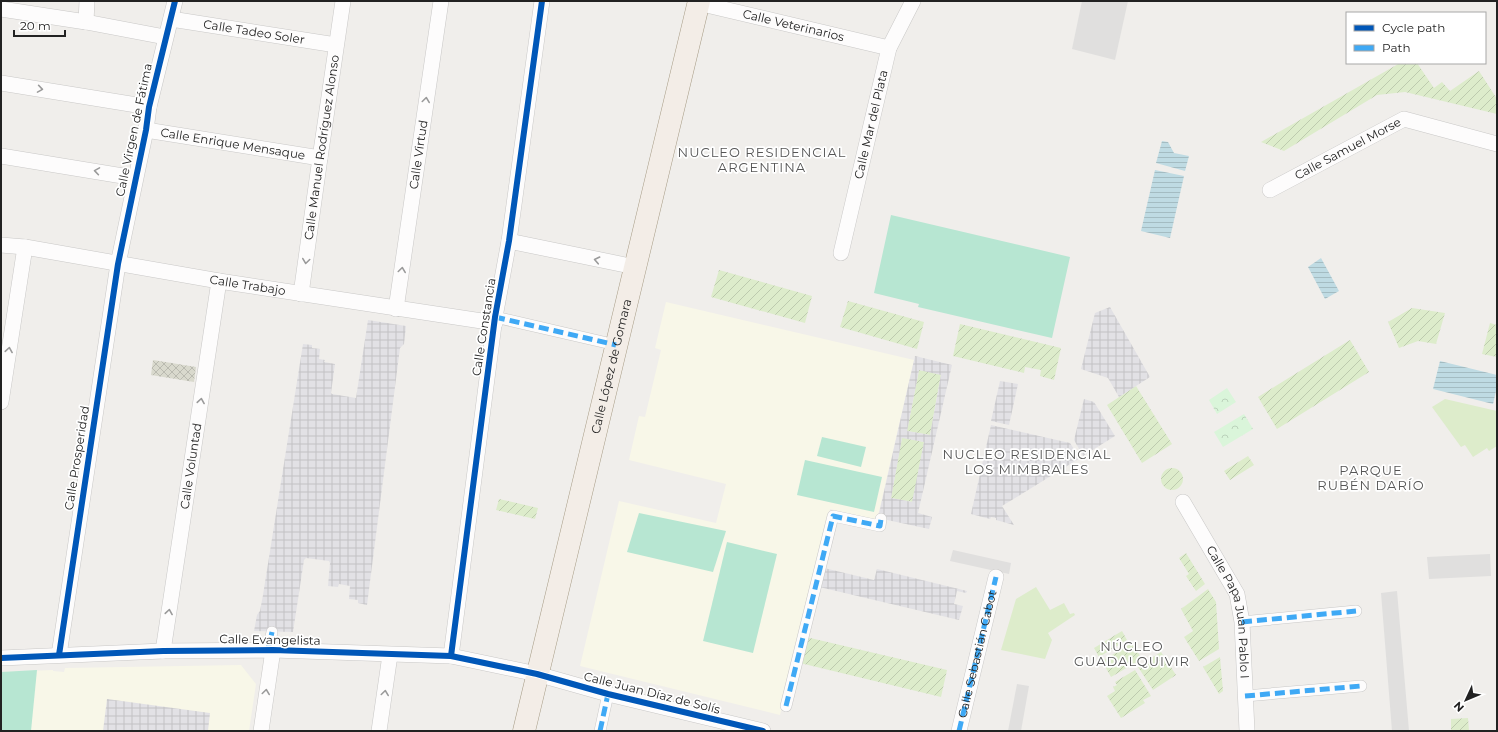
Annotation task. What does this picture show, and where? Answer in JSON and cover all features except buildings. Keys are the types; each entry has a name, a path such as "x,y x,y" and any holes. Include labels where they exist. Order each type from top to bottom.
{"main road":[{"name":"Calle López de Gomara","path":"524,731 699,2"}],"street":[{"path":"86,22 87,1"},
{"name":"Calle Virgen de Fátima","path":"118,264 146,130 149,107 175,1"},
{"name":"Calle Manuel Rodríguez Alonso","path":"301,294 343,1"},
{"name":"Calle Virtud","path":"396,309 441,1"},
{"name":"Calle Constancia","path":"451,656 495,320 509,240 542,1"},
{"name":"Calle Mar del Plata","path":"841,253 889,48 913,1"},
{"name":"Calle Veterinarios","path":"699,2 889,48"},
{"path":"1,9 86,22 165,37"},
{"name":"Calle Tadeo Soler","path":"171,19 336,45"},
{"path":"1,83 149,107"},
{"name":"Calle Samuel Morse","path":"1270,190 1404,119 1497,144"},
{"name":"Calle Enrique Mensaque","path":"146,130 320,158"},
{"path":"1,156 135,178"},
{"path":"509,240 635,267"},
{"name":"Calle Trabajo","path":"1,245 25,247 219,282 396,309 495,320 616,345"},
{"path":"1,402 25,247"},
{"name":"Calle Prosperidad","path":"58,655 118,264"},
{"name":"Calle Voluntad","path":"163,651 219,282"},
{"name":"Calle Papa Juan Pablo I","path":"1183,502 1237,594 1242,622 1246,731"},
{"path":"786,706 833,516 880,526 881,519"},
{"name":"Calle Sebastián Cabot","path":"959,731 996,577"},
{"path":"1242,622 1356,610"},
{"path":"261,731 272,632"},
{"name":"Calle Evangelista","path":"1,658 163,651 270,650 451,656 537,674"},
{"path":"379,731 390,655"},
{"name":"Calle Juan Díaz de Solís","path":"537,674 608,694 762,731"},
{"path":"1245,696 1361,686"},
{"path":"600,731 608,694"}],"shaded area":[{"path":"1082,1 1128,1 1115,60 1072,49"},
{"path":"666,302 914,360 877,520 830,509 780,715 580,666 619,501 716,523 726,484 629,460 639,416 645,417 661,350 655,348"},
{"path":"1110,307 1150,377 1119,397 1108,378 1081,369 1095,313"},
{"path":"368,320 406,326 404,344 400,348 367,605 358,603 358,600 349,599 350,586 339,584 338,587 328,586 329,561 306,558 304,560 293,632 254,631 263,595 303,344 312,345 312,348 320,349 319,359 325,360 324,362 335,364 331,393 356,398"},
{"path":"915,356 952,365 918,513 932,517 929,529 878,518","holes":["919,370 941,375 930,435 907,431","902,438 924,442 912,502 891,498"]},
{"path":"153,360 196,367 194,382 151,375"},
{"path":"1000,381 1018,384 1009,425 991,421"},
{"path":"1084,399 1094,402 1115,436 1083,456 1074,440"},
{"path":"991,425 1070,443 1080,458 1002,506 1014,525 996,520 996,518 991,517 990,519 971,514"},
{"path":"953,550 1011,563 1009,574 950,561"},
{"path":"1490,554 1491,576 1429,579 1427,557"},
{"path":"820,567 874,580 877,569 967,591 966,593 957,591 954,604 963,606 959,620 815,586"},
{"path":"1397,591 1409,731 1392,731 1381,593"},
{"path":"241,665 256,684 249,731 1,731 1,672 53,670 64,672 65,668"},
{"path":"1017,684 1029,686 1021,731 1008,731"},
{"path":"107,699 210,713 208,731 103,731"}],"green space":[{"path":"1398,64 1418,64 1434,88 1442,82 1450,91 1479,71 1497,99 1497,114 1405,92 1377,95 1284,151 1261,142"},
{"path":"891,215 1070,257 1052,338 918,307 919,304 874,293"},
{"path":"719,270 812,296 805,323 711,297"},
{"path":"848,301 924,322 917,349 840,327"},
{"path":"1412,308 1445,313 1436,344 1418,341 1399,348 1388,322"},
{"path":"1490,323 1497,325 1497,357 1482,354"},
{"path":"960,324 1061,348 1054,380 1040,376 1041,370 1025,367 1024,373 953,356"},
{"path":"1350,340 1369,372 1277,429 1258,397"},
{"path":"919,370 941,374 930,435 907,431"},
{"path":"1136,386 1172,444 1142,463 1107,405"},
{"path":"1227,388 1236,402 1217,414 1209,400"},
{"path":"1445,399 1497,411 1497,446 1489,451 1487,448 1473,457 1465,445 1461,447 1432,407"},
{"path":"1244,414 1253,429 1223,447 1214,432"},
{"path":"822,437 866,447 861,467 817,456"},
{"path":"902,437 924,442 913,502 891,498"},
{"path":"1248,456 1254,465 1230,480 1224,471"},
{"path":"805,460 882,477 874,512 797,495"},
{"path":"1172,468 1180,471 1183,479 1180,487 1172,490 1164,487 1161,479 1164,471"},
{"path":"499,499 538,508 535,519 496,510"},
{"path":"639,513 726,531 713,572 627,552"},
{"path":"727,542 777,554 753,653 703,641"},
{"path":"1186,553 1205,584 1196,591 1186,576 1189,574 1179,558"},
{"path":"1036,587 1050,610 1064,603 1070,614 1074,613 1075,615 1048,633 1052,640 1045,659 1001,650 1016,599"},
{"path":"1208,589 1216,602 1219,649 1199,661 1184,637 1193,631 1181,609"},
{"path":"1122,631 1127,640 1099,657 1094,648"},
{"path":"806,637 947,670 941,697 800,663"},
{"path":"1132,643 1142,659 1111,677 1102,661"},
{"path":"1161,652 1176,675 1153,690 1138,667"},
{"path":"1220,657 1223,691 1219,694 1203,667"},
{"path":"37,670 31,731 1,731 1,672"},
{"path":"1135,670 1151,696 1143,700 1145,703 1121,718 1107,696 1115,691 1113,687 1117,685 1115,682"},
{"path":"1468,718 1469,731 1451,731 1451,719"}],"water":[{"path":"1162,141 1168,142 1174,153 1189,156 1185,171 1156,163"},
{"path":"1155,170 1184,176 1170,238 1141,231"},
{"path":"1321,258 1339,291 1325,299 1308,267"},
{"path":"1440,361 1497,375 1497,387 1493,404 1433,389"}],"marked path":[{"path":"495,317 616,345"},
{"path":"786,706 833,516 880,526 881,519"},
{"path":"959,731 996,577"},
{"path":"1242,622 1356,611"},
{"path":"268,650 272,632"},
{"path":"1245,696 1361,686"},
{"path":"600,731 608,694"}],"cycle path":[{"path":"59,655 118,264 146,130 149,107 175,1"},
{"path":"451,656 495,317 509,241 542,1"},
{"path":"1,658 163,651 273,650 451,656 537,674 608,694 763,731"}],"district":[{"name":"NUCLEO RESIDENCIAL ARGENTINA","path":"762,160"},
{"name":"NUCLEO RESIDENCIAL LOS MIMBRALES","path":"1027,462"},
{"name":"PARQUE RUBÉN DARÍO","path":"1371,478"},
{"name":"NÚCLEO GUADALQUIVIR","path":"1132,654"}]}
